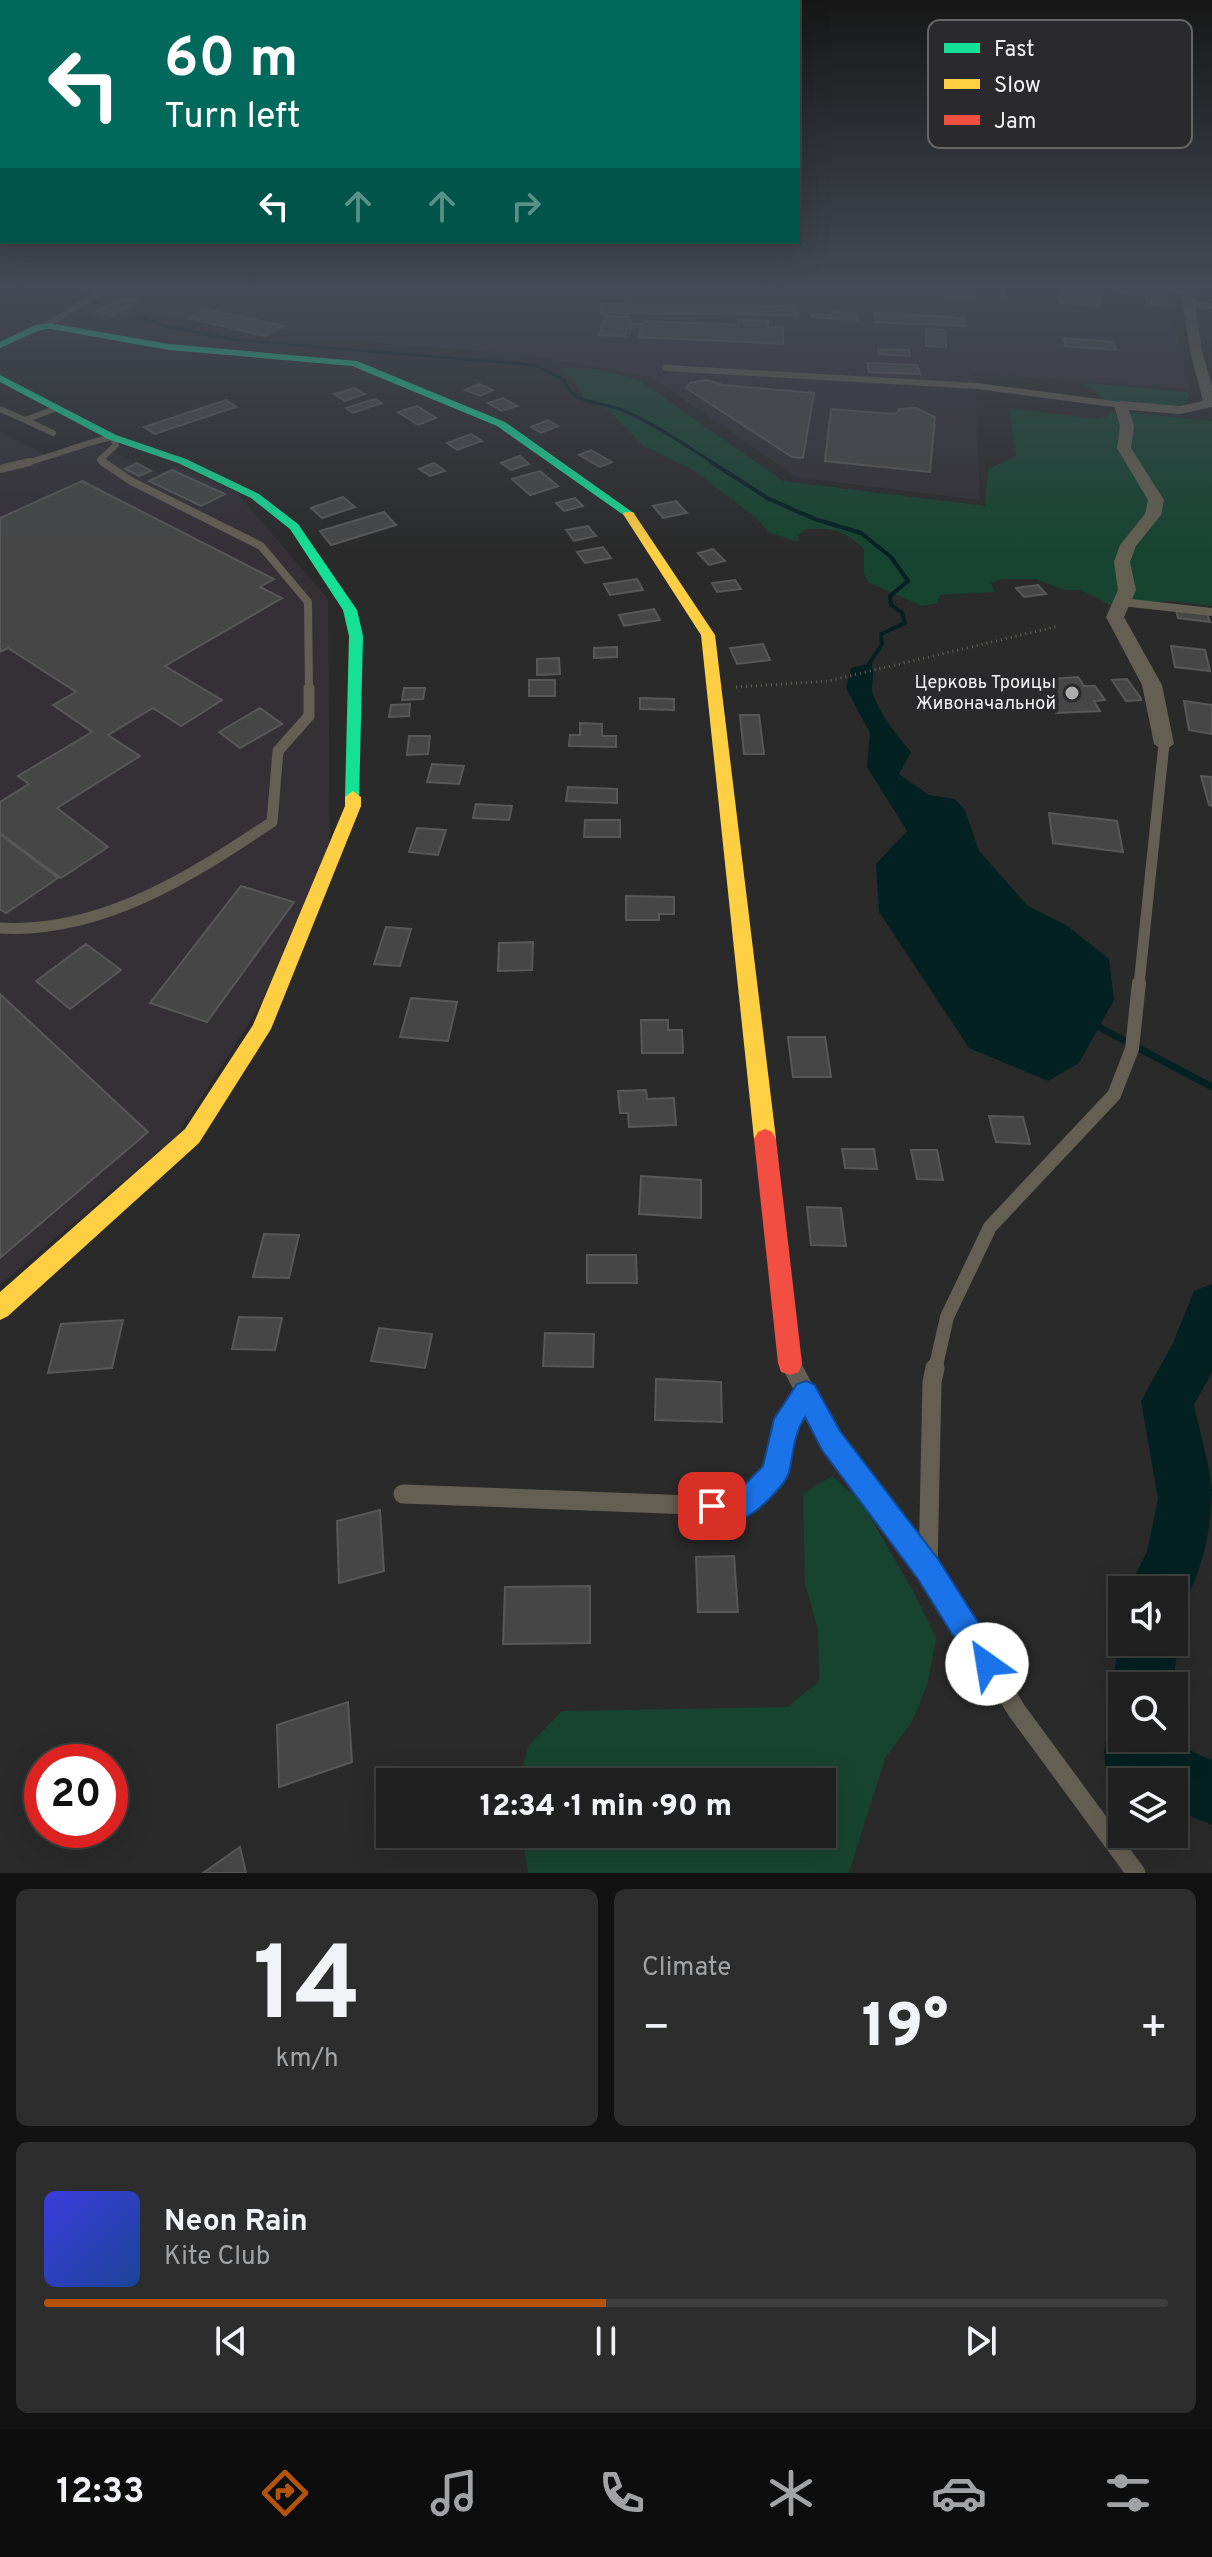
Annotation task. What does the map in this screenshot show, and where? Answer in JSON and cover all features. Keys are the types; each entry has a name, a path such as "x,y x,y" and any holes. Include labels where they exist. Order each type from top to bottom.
{"street":[{"path":"389,377 501,424 633,517 708,635 790,1363"},
{"path":"1164,744 1152,685 1115,617 1127,590 1122,562 1128,545 1153,515 1156,500 1124,448 1127,426 1121,405 1178,409 1210,405 1204,377"},
{"path":"0,378 112,437 182,461 255,496 294,527 350,610 356,636 353,806 261,1029 192,1136 0,1308"}],"lane":[{"path":"829,377 977,386 1121,405"},
{"path":"25,420 57,408"},
{"path":"0,409 53,433"},
{"path":"0,469 60,455 87,443 112,437 116,445 100,460 131,481 261,546 308,602 309,716 278,751 272,822 216,860 136,902 47,930 0,928"},
{"path":"1122,602 1212,612"},
{"path":"928,1569 932,1382 947,1317 990,1227 1114,1095 1132,1049 1164,744"},
{"path":"790,1363 831,1441 928,1569 1017,1711 1136,1873"},
{"path":"403,1494 743,1507 775,1473 783,1428 806,1393"}],"path":[{"path":"714,689 828,681 1059,626"}],"shaded area":[{"path":"651,377 975,377 980,500 796,477"},
{"path":"1034,377 1187,377 1190,389"},
{"path":"0,432 47,455 92,442 159,473 178,466 237,493 328,599 330,839 294,952 177,1136 0,1285"}],"green space":[{"path":"570,377 637,379 783,481 985,506 988,469 1016,456 1009,408 1097,419 1107,417 1110,412 1123,412 1212,421 1212,606 1171,601 1110,605 1081,590 1065,590 1035,579 1002,579 991,583 995,592 940,595 937,603 922,606 868,582 864,574 864,549 844,534 806,529 797,542 769,532 756,518 693,470 643,445 606,408 585,400 575,380"},
{"path":"1089,383 1188,392 1190,395 1183,405 1172,406 1103,400 1095,390 1084,386"},
{"path":"832,1476 862,1503 913,1591 936,1638 928,1682 912,1722 885,1758 849,1873 528,1873 524,1848 836,1848 836,1768 522,1768 529,1745 562,1711 788,1707 819,1681 818,1629 805,1584 803,1494"}],"water":[{"path":"871,663 872,690 876,702 911,752 899,774 929,795 955,799 965,810 979,851 1028,906 1066,925 1109,959 1114,1000 1079,1063 1048,1081 969,1048 879,912 876,864 907,831 867,767 870,733 846,688 851,668"}],"building":[{"path":"706,380 723,385 814,393 803,458 792,457 686,388 690,383"},
{"path":"479,384 493,390 480,396 465,390"},
{"path":"354,388 365,394 345,401 334,394"},
{"path":"503,398 517,406 502,411 488,403"},
{"path":"375,399 382,403 353,413 346,408"},
{"path":"226,400 236,407 155,434 144,427"},
{"path":"417,406 436,418 418,425 398,412"},
{"path":"916,408 935,417 930,472 825,461 831,409 895,414 900,409"},
{"path":"548,420 558,426 541,433 531,427"},
{"path":"471,434 482,441 457,450 447,443"},
{"path":"591,450 612,462 600,467 579,455"},
{"path":"520,456 529,464 511,470 501,463"},
{"path":"137,463 151,471 139,476 125,469"},
{"path":"434,463 445,471 430,476 419,469"},
{"path":"172,470 225,494 201,506 149,481"},
{"path":"540,471 558,486 530,495 512,479"},
{"path":"82,481 274,579 260,587 282,598 165,666 222,700 181,726 153,708 108,735 140,756 57,808 108,847 61,878 0,833 0,802 29,784 18,776 92,732 53,705 76,692 8,648 0,652 0,518"},
{"path":"343,497 355,507 322,518 311,508"},
{"path":"575,498 583,506 564,511 556,503"},
{"path":"676,501 687,513 663,518 653,506"},
{"path":"384,512 396,525 331,545 320,531"},
{"path":"588,526 596,536 574,541 566,530"},
{"path":"603,547 611,558 585,563 577,552"},
{"path":"713,549 725,561 709,565 698,553"},
{"path":"637,579 643,590 610,595 604,584"},
{"path":"735,580 741,589 717,592 712,583"},
{"path":"1038,585 1046,594 1024,597 1016,588"},
{"path":"654,609 660,620 624,626 619,615"},
{"path":"1176,610 1207,614 1210,622 1178,618"},
{"path":"763,644 770,660 737,664 730,648"},
{"path":"1171,646 1205,650 1210,671 1175,667"},
{"path":"617,647 617,657 594,658 594,648"},
{"path":"559,658 560,674 537,675 537,659"},
{"name":"Церковь Троицы Живоначальной","path":"1078,677 1084,686 1095,686 1105,700 1094,701 1100,711 1056,713 1035,680"},
{"path":"1127,679 1141,700 1126,701 1112,680"},
{"path":"529,680 555,680 555,696 529,696"},
{"path":"404,688 425,688 423,699 402,700"},
{"path":"640,698 674,699 674,710 640,709"},
{"path":"1184,701 1212,705 1212,734 1189,730"},
{"path":"410,704 409,716 389,717 391,705"},
{"path":"260,708 282,724 240,748 219,732"},
{"path":"740,715 759,715 764,754 744,754"},
{"path":"580,723 602,724 602,736 616,736 616,747 569,746 570,735 580,735"},
{"path":"409,736 430,736 428,754 407,755"},
{"path":"432,764 464,766 459,784 427,782"},
{"path":"1201,776 1212,777 1212,806 1209,805"},
{"path":"568,787 617,789 617,803 566,801"},
{"path":"476,804 512,806 509,820 473,818"},
{"path":"1049,813 1117,821 1123,852 1053,843"},
{"path":"585,820 620,820 620,837 584,837"},
{"path":"417,828 446,830 438,855 409,852"},
{"path":"0,834 58,878 6,913 0,909"},
{"path":"241,886 294,902 207,1022 150,1003"},
{"path":"626,896 674,897 674,914 659,914 659,920 626,920"},
{"path":"386,927 411,929 400,966 374,964"},
{"path":"533,942 532,970 498,971 499,943"},
{"path":"86,944 121,970 70,1009 36,981"},
{"path":"0,994 148,1132 0,1258"},
{"path":"411,998 457,1002 448,1041 400,1037"},
{"path":"641,1020 668,1020 668,1030 682,1030 683,1053 642,1053"},
{"path":"788,1037 825,1037 831,1077 793,1077"},
{"path":"646,1090 647,1099 674,1098 676,1125 629,1127 628,1113 620,1113 618,1091"},
{"path":"989,1116 1023,1117 1030,1144 996,1142"},
{"path":"842,1149 874,1149 877,1169 845,1168"},
{"path":"911,1150 937,1150 943,1180 917,1179"},
{"path":"641,1176 701,1180 701,1218 639,1214"},
{"path":"807,1207 841,1208 846,1246 811,1245"},
{"path":"264,1234 299,1235 289,1278 253,1277"},
{"path":"587,1255 636,1255 637,1283 587,1283"},
{"path":"239,1317 282,1318 275,1350 232,1349"},
{"path":"123,1320 112,1368 48,1373 61,1324"},
{"path":"379,1328 432,1334 425,1368 371,1361"},
{"path":"545,1333 594,1334 593,1367 543,1366"},
{"path":"656,1379 721,1382 722,1422 655,1420"},
{"path":"380,1510 384,1571 339,1583 337,1521"},
{"path":"734,1556 738,1612 698,1612 696,1557"},
{"path":"590,1586 590,1643 503,1644 505,1587"},
{"path":"348,1702 352,1762 279,1787 277,1725"},
{"path":"240,1847 246,1873 203,1873"}],"waterway":[{"path":"559,377 580,398 634,416 715,464"},
{"path":"711,462 769,499 815,519 861,533 891,557 908,581 890,596 891,605 902,613 905,623 881,634 882,644 866,669"},
{"path":"1095,1025 1212,1087"},
{"path":"1165,1576 1174,1563 1186,1499 1167,1401 1191,1361 1212,1309"},
{"path":"1144,1672 1146,1656"},
{"path":"1136,1752 1135,1763 1170,1774 1212,1793"}],"traffic: fast":[{"path":"389,377 501,424 629,514"},
{"path":"0,378 112,437 182,461 255,496 294,527 350,610 356,636 353,797"}],"traffic: slow":[{"path":"629,514 708,635 765,1139"},
{"path":"0,1308 192,1136 261,1029 353,806 353,797"}],"traffic: jam":[{"path":"765,1139 790,1363"}],"place":[{"name":"Церковь Троицы Живоначальной","path":"1072,693"}],"route":[{"path":"712,1506 743,1507 775,1473 783,1428 806,1393 831,1441 928,1569 987,1664"}]}
